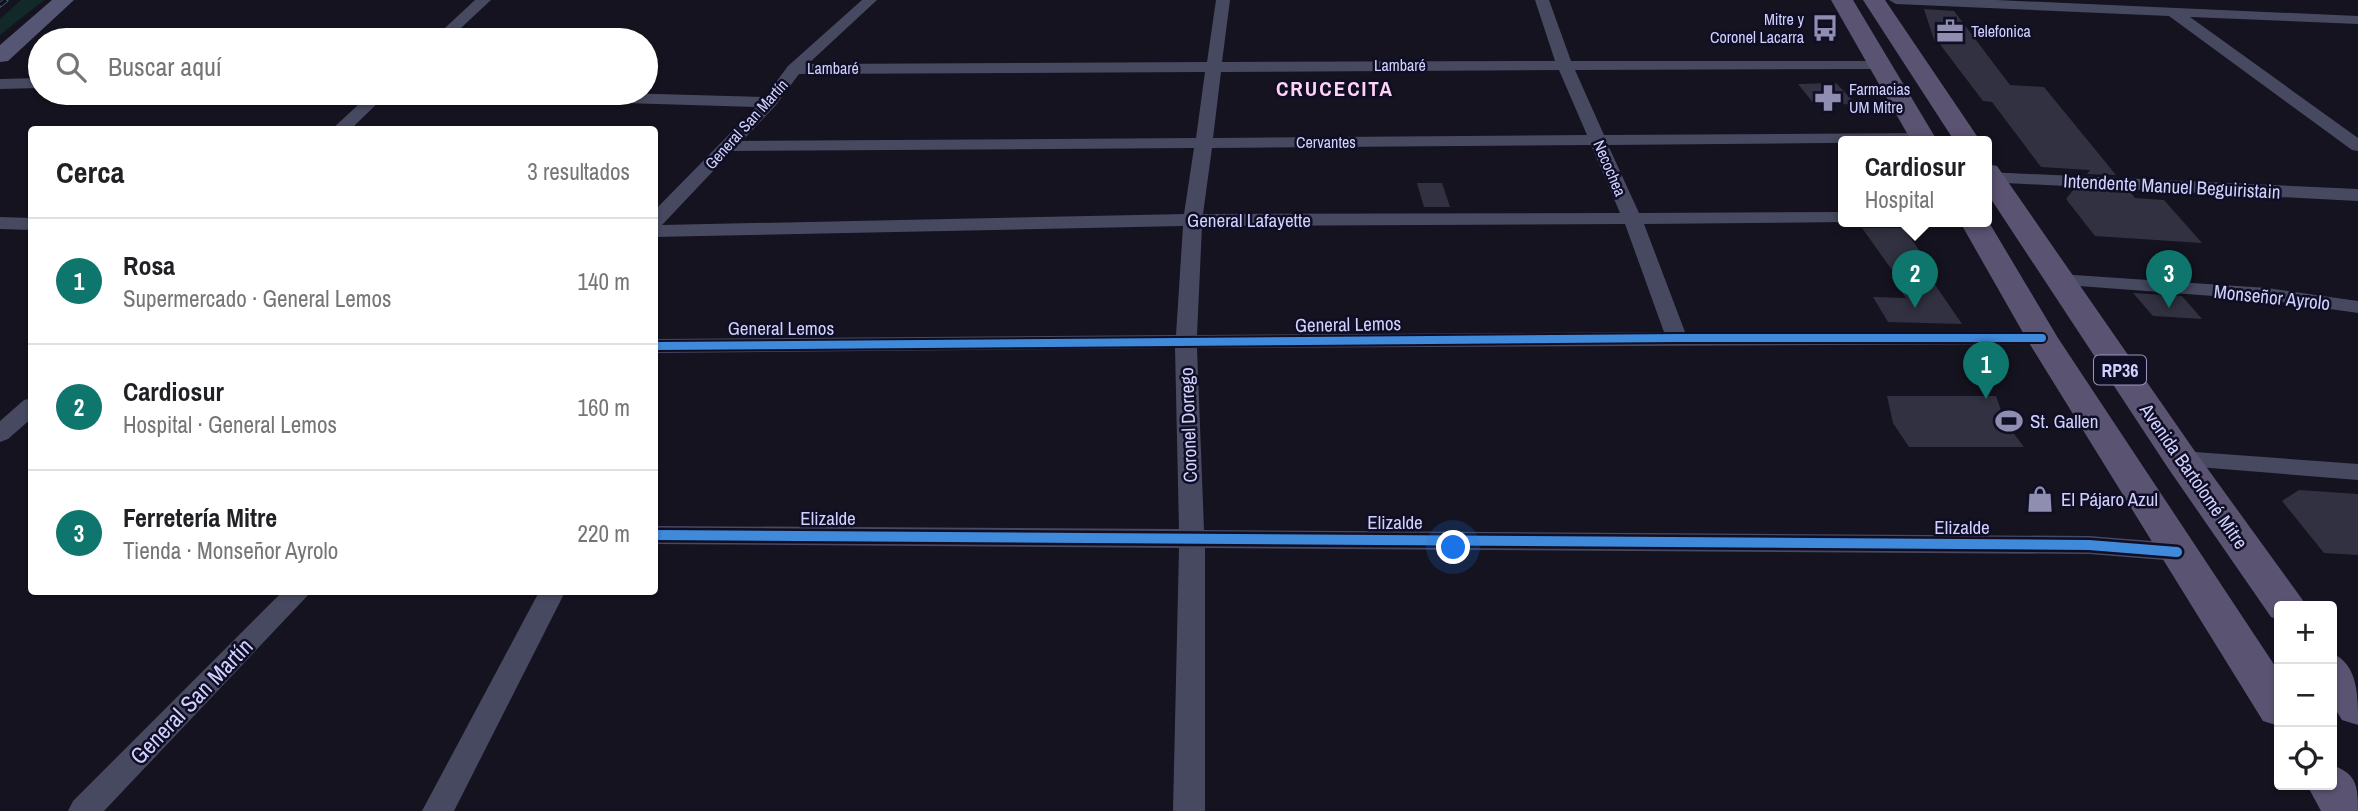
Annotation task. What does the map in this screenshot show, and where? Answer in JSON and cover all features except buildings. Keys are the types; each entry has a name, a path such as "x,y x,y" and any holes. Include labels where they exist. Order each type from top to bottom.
{"main road":[{"path":"32,28 64,0"},
{"path":"1842,0 1922,136"},
{"path":"1874,0 1964,136"},
{"path":"0,56 28,32"},
{"name":"Avenida Bartolomé Mitre","path":"1992,181 2181,460 2282,601"},
{"name":"RP36","path":"1977,227 2042,338 2274,700"},
{"path":"2337,677 2358,707"},
{"path":"2333,790 2347,811"}],"street":[{"path":"452,28 484,0"},
{"name":"General San Martín","path":"658,218 770,102 794,69 870,0"},
{"name":"Coronel Dorrego","path":"1189,811 1192,538 1186,343 1193,220 1223,0"},
{"name":"Necochea","path":"1542,0 1564,64 1632,219 1677,338"},
{"path":"1896,0 2358,20"},
{"path":"2157,0 2358,146"},
{"name":"Lambaré","path":"794,69 1880,64"},
{"path":"0,84 28,83"},
{"path":"658,99 770,102"},
{"path":"343,126 367,105"},
{"name":"Cervantes","path":"729,146 1838,140"},
{"name":"Intendente Manuel Beguiristain","path":"1992,175 2358,195"},
{"name":"General Lafayette","path":"658,231 1193,220 1838,218"},
{"path":"0,223 28,224"},
{"name":"Monseñor Ayrolo","path":"2059,280 2267,294 2358,307"},
{"name":"General Lemos","path":"658,346 1677,338 2042,338"},
{"path":"2,430 28,408"},
{"path":"2,430 28,428"},
{"path":"2181,460 2358,472"},
{"name":"Elizalde","path":"658,535 2089,545 2177,552"},
{"name":"General San Martín","path":"84,811 295,595"},
{"path":"438,811 550,595"}],"green space":[{"path":"21,0 44,0 0,35 0,19"}],"railway":[{"path":"0,5 6,0"}],"cycle path":[{"path":"658,346 1677,338 2042,338"},
{"path":"658,535 2089,545 2177,552"}],"place":[{"name":"Mitre y Coronel Lacarra","path":"1825,28"},
{"name":"Telefonica","path":"1950,31"},
{"name":"Farmacias UM Mitre","path":"1828,98"},
{"name":"Cardiosur","path":"1915,308"},
{"name":"Ferretería Mitre","path":"2169,308"},
{"name":"Rosa","path":"1986,399"},
{"name":"St. Gallen","path":"2009,421"},
{"name":"El Pájaro Azul","path":"2040,499"}],"district":[{"name":"CRUCECITA","path":"1335,88"}]}
